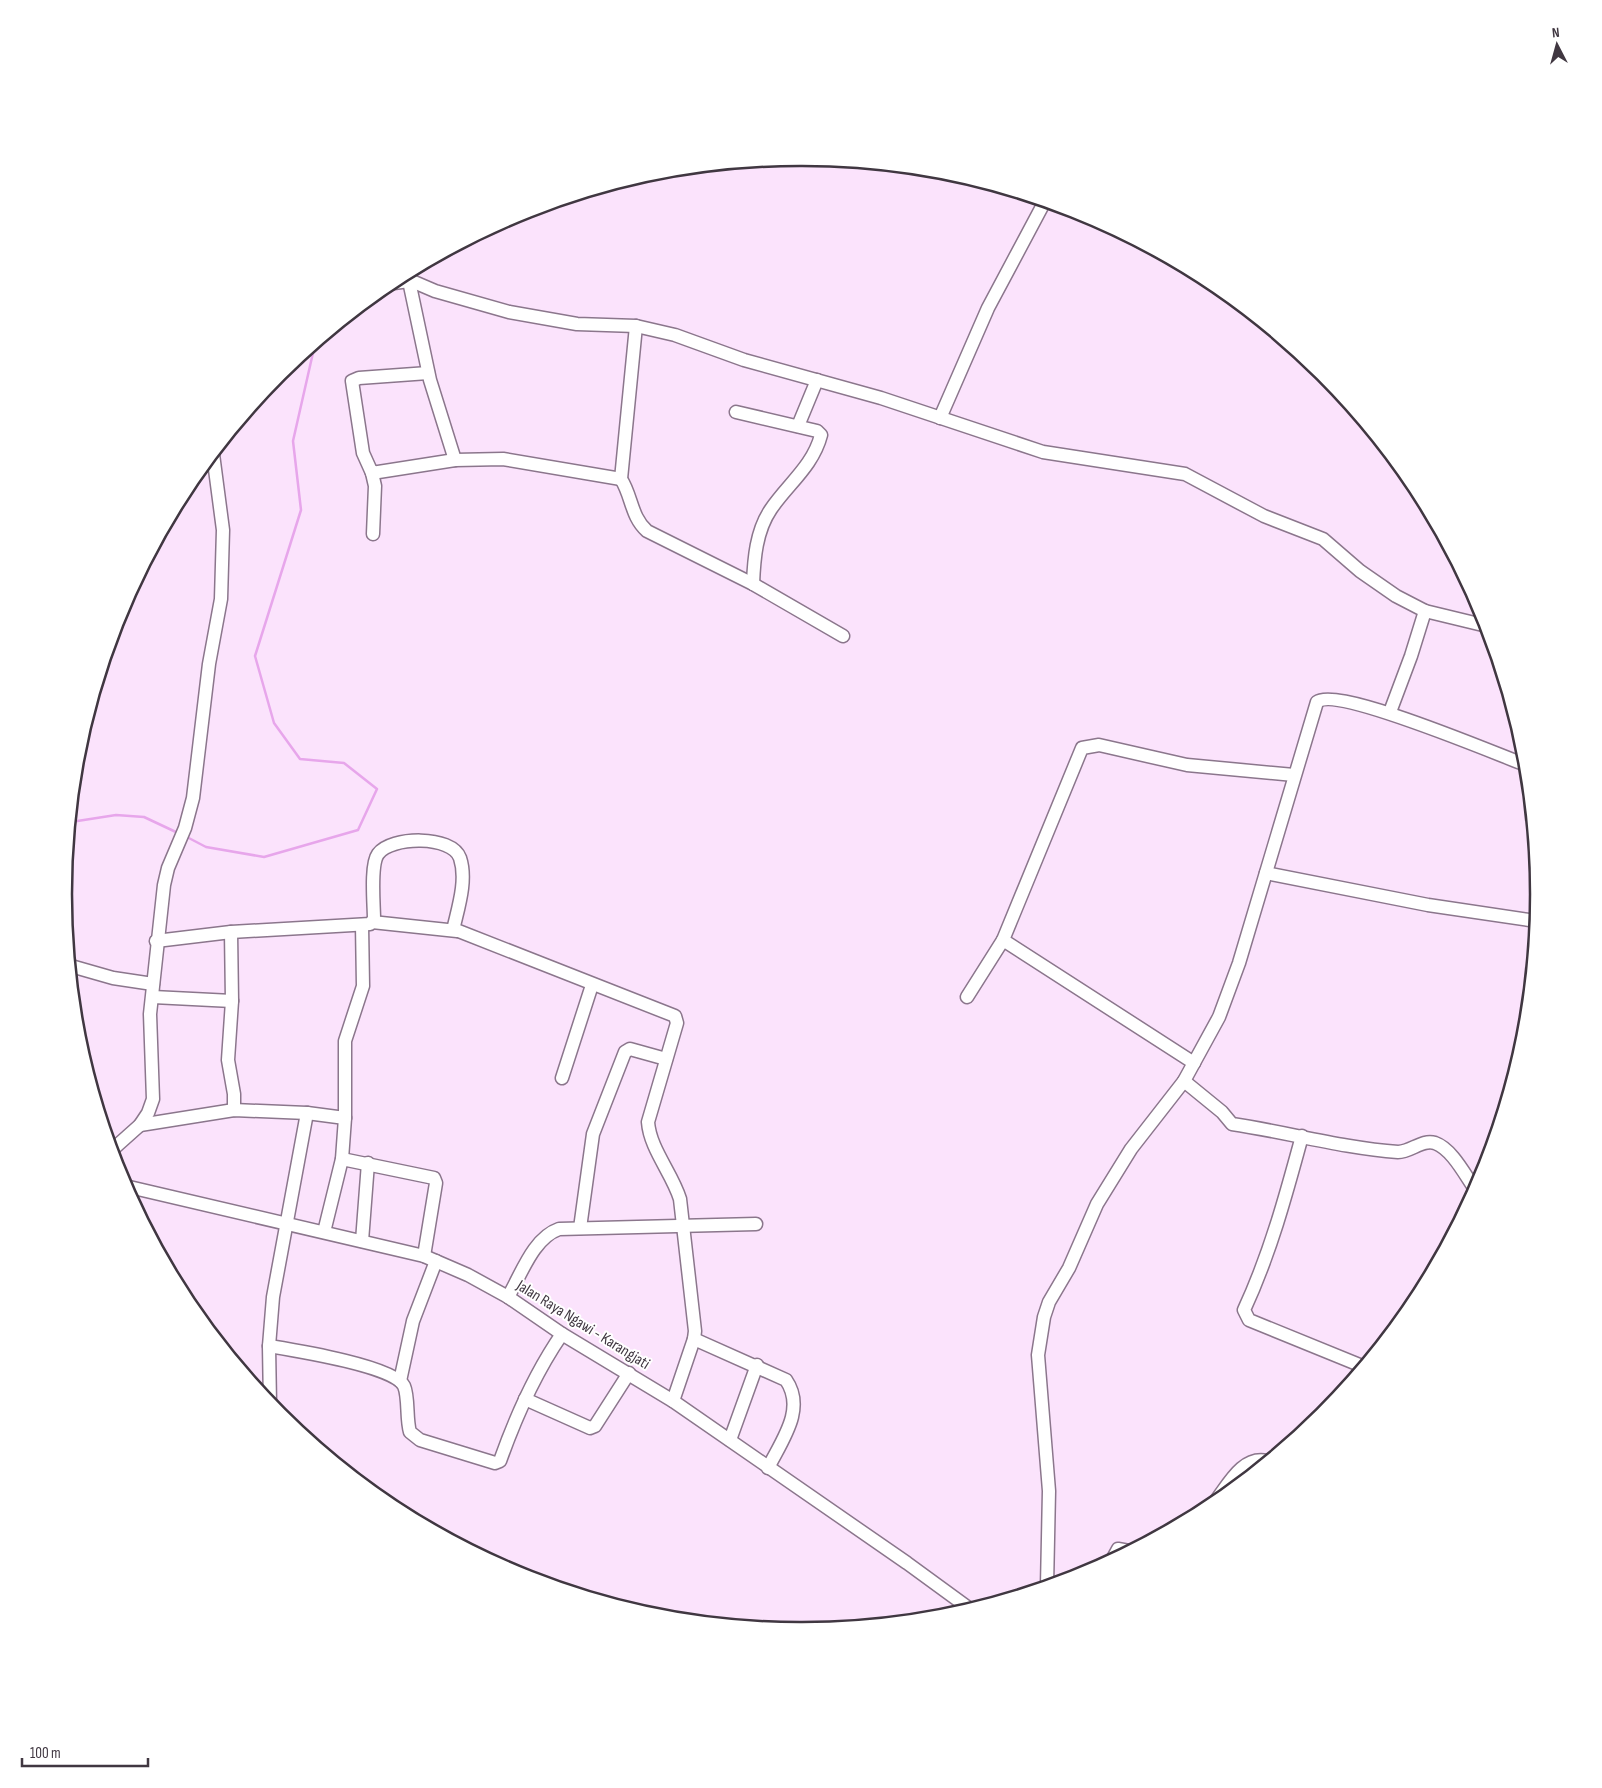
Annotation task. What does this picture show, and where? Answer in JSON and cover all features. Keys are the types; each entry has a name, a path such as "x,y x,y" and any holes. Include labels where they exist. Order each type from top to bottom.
{"street":[{"path":"940,418 988,308 1042,207"},
{"path":"406,282 529,316 577,324 636,326 675,335 744,360 817,380 1043,452 1185,474 1264,516 1323,539 1360,571 1396,596 1425,612 1477,624"},
{"path":"402,284 455,460"},
{"path":"636,326 621,479 627,489 639,524 647,531 753,584 843,636"},
{"path":"373,534 375,494 372,473 363,453 352,380 428,373"},
{"path":"798,426 817,380"},
{"path":"736,412 817,431 820,438 803,472 770,510 754,555 753,584"},
{"path":"372,473 455,460 502,459 621,479"},
{"path":"117,1145 140,1125 148,1113 155,1090 150,1032 156,941 164,885 193,798 210,664 221,599 223,530 214,463"},
{"path":"1390,712 1425,612"},
{"path":"1047,1579 1049,1491 1038,1364 1040,1334 1044,1317 1049,1302 1069,1268 1098,1204 1131,1149 1184,1081 1219,1018 1239,963 1314,708 1320,699 1338,700 1390,712 1517,762"},
{"path":"967,998 1003,940 1082,748 1098,745 1188,765 1294,775"},
{"path":"367,924 374,919 374,863 378,854 386,848 407,841 422,840 449,844 460,856 462,871 454,926 457,931"},
{"path":"1266,872 1428,905 1529,920"},
{"path":"156,941 231,932 367,924 457,931 675,1016 678,1023 650,1109 648,1122 649,1132 676,1186 684,1225 694,1339 673,1401"},
{"path":"324,1232 342,1159 345,1118 345,1040 363,986 367,924"},
{"path":"231,932 232,1001 228,1060 234,1094 234,1110"},
{"path":"1003,940 1194,1063"},
{"path":"77,968 153,990 232,1001"},
{"path":"562,1078 592,985"},
{"path":"580,1228 594,1134 625,1052 630,1049 666,1060"},
{"path":"1184,1081 1222,1112 1232,1124 1398,1152 1408,1152 1426,1142 1435,1143 1453,1158 1470,1181"},
{"path":"140,1125 234,1110 307,1113 345,1118"},
{"path":"270,1392 269,1346 273,1297 307,1113"},
{"path":"1302,1136 1282,1210 1244,1310 1249,1320 1357,1364"},
{"path":"342,1159 434,1178 436,1184 424,1256"},
{"path":"362,1241 368,1164"},
{"name":"Jalan Raya Ngawi - Karangjati","path":"135,1188 424,1256 468,1275 508,1297 562,1334 673,1401 907,1563 963,1604"},
{"path":"508,1297 540,1241 549,1233 559,1229 756,1224"},
{"path":"400,1381 413,1321 436,1261"},
{"path":"269,1346 312,1353 384,1372 400,1381 405,1387 410,1432 420,1440 495,1463 500,1461 525,1399 550,1352 562,1334"},
{"path":"694,1339 757,1365 786,1380 791,1388 794,1401 793,1417 768,1468"},
{"path":"730,1440 757,1365"},
{"path":"525,1399 590,1428 595,1426 629,1373"},
{"path":"1231,1481 1246,1463 1260,1459"}],"waterway":[{"path":"185,836 206,847 264,857 358,830 377,789 344,763 300,759 274,723 255,656 301,510 293,441 313,354"},
{"path":"77,821 116,815 144,817 178,833"}]}
